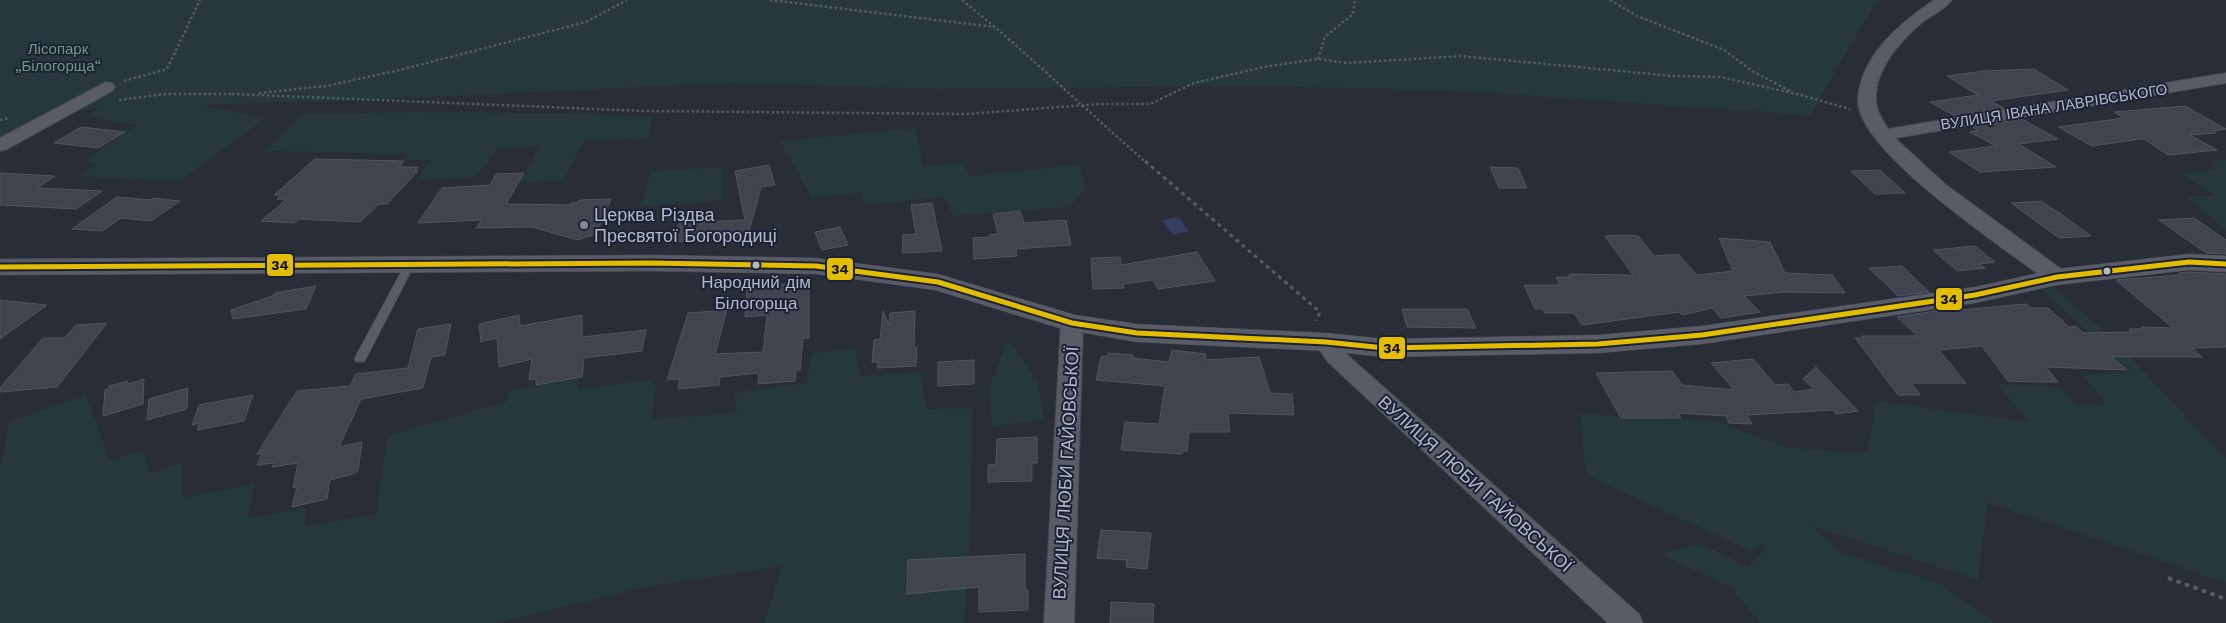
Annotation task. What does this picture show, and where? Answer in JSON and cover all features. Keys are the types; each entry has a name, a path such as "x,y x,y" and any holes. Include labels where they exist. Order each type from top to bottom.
{"street":[{"path":"1944,0 1920,16 1888,46 1872,75 1867,101 1874,119 1883,135 1900,155 1952,198 2057,277"},
{"name":"ВУЛИЦЯ ІВАНА ЛАВРІВСЬКОГО","path":"1883,135 2226,78"},
{"path":"0,145 112,93"},
{"path":"0,267 651,263 816,266 938,282 1072,324 1137,333 1316,342 1386,348 1598,344 1684,336 1975,295 2057,277 2189,262 2226,264"},
{"name":"ВУЛИЦЯ ЛЮБИ ГАЙОВСЬКОЇ","path":"1059,623 1072,324"},
{"name":"ВУЛИЦЯ ЛЮБИ ГАЙОВСЬКОЇ","path":"1316,342 1336,357 1628,623"}],"lane":[{"path":"360,358 410,264"}],"path":[{"path":"112,93 167,69 200,0"},
{"path":"112,93 252,94 326,86 400,70 586,22 627,0"},
{"path":"770,0 997,28"},
{"path":"962,0 997,28 1082,107 1320,312 1316,342"},
{"path":"1318,59 1320,44 1334,28 1353,14 1355,0"},
{"path":"1610,0 1637,16 1724,50 1752,71 1797,94"},
{"path":"232,94 644,111 966,114 1082,107 1099,104 1150,104 1194,83 1264,67 1318,59 1347,63 1460,56 1674,76 1720,77 1797,94 1846,108 1874,119"},
{"path":"0,120 18,117"},
{"path":"2168,578 2226,599"}],"green space":[{"name":"Лісопарк „Білогорща“","path":"0,0 1877,0 1810,115 1449,90 1249,86 940,89 728,83 366,100 200,105 266,118 180,181 77,176 97,164 84,160 137,125 86,117 100,108 91,108 0,137"},
{"path":"413,112 565,113 653,117 648,138 584,141 563,181 521,182 540,146 499,148 476,177 417,179 430,160 400,160 407,154 266,151 301,114"},
{"path":"915,128 923,167 963,162 969,176 1078,165 1087,188 1069,207 953,216 944,197 864,205 861,192 812,198 780,141"},
{"path":"2226,160 2226,230 2186,196 2215,196 2183,174 2219,169 2209,161"},
{"path":"723,167 722,200 640,207 651,171"},
{"path":"2055,288 2116,342 2226,459 2226,583 1988,503 1978,580 1813,526 1843,553 1941,584 1995,623 1760,623 1731,587 1659,554 1703,544 1748,567 1763,552 1765,544 1751,551 1586,475 1580,414 1715,421 1785,447 1867,454 1876,401 2029,422 1997,384 2060,387 2076,404 2107,405 2083,375 2131,372 2041,289"},
{"path":"1008,340 1038,380 1044,420 992,426 989,386"},
{"path":"855,349 860,376 921,373 927,409 973,408 970,541 964,623 764,623 782,566 646,587 497,623 0,623 0,467 9,422 86,395 110,461 143,450 150,473 183,463 181,498 255,484 248,518 306,508 305,526 376,514 387,436 506,402 508,391 579,379 579,389 651,380 656,384 652,419 737,413 734,393 806,383 812,353"}],"water":[{"path":"1178,217 1189,231 1173,235 1162,220"}],"building":[{"path":"2034,69 2068,90 1991,101 2004,108 1955,116 1930,102 1978,95 1947,76 1984,71"},
{"path":"2185,106 2226,129 2213,131 2216,133 2190,135 2217,150 2168,155 2144,139 2092,146 2058,127 2124,118 2114,112"},
{"path":"2022,119 2058,139 2019,144 2056,167 1980,172 1949,152 1996,146 1970,132 1978,130 1973,127"},
{"path":"81,127 125,132 98,148 54,143"},
{"path":"315,159 404,161 399,167 418,167 415,171 418,171 387,204 379,204 360,222 299,219 294,223 261,221 287,199 277,199 281,195 274,195"},
{"path":"769,165 775,185 761,187 747,239 673,242 683,212 702,211 699,222 745,220 735,171"},
{"path":"1490,167 1518,168 1527,188 1499,188"},
{"path":"1880,170 1905,193 1875,194 1851,171"},
{"path":"0,173 55,176 37,188 102,191 76,209 0,205"},
{"path":"524,173 506,204 570,205 571,203 578,203 579,200 611,199 596,234 578,240 532,227 476,228 482,220 418,223 442,188 490,185 496,174"},
{"path":"117,197 180,201 151,221 121,218 102,231 72,229"},
{"path":"2041,201 2091,236 2059,238 2011,203"},
{"path":"932,203 942,251 902,253 903,235 916,234 911,205"},
{"path":"1020,211 1024,223 1066,220 1071,245 1016,249 1017,256 974,259 973,238 990,237 990,235 998,234 993,214"},
{"path":"2194,218 2226,240 2226,254 2206,253 2159,220"},
{"path":"840,227 848,245 822,250 815,232"},
{"path":"1605,236 1638,236 1654,256 1678,254 1697,275 1733,271 1719,238 1770,242 1785,273 1832,275 1845,293 1783,292 1744,296 1760,312 1721,318 1712,308 1682,315 1679,312 1582,325 1574,313 1545,313 1543,309 1535,309 1524,285 1560,285 1556,277 1570,277 1569,274 1633,275"},
{"path":"1975,246 1995,262 1979,264 1985,268 1957,271 1933,250"},
{"path":"1197,252 1215,281 1158,289 1153,280 1123,284 1124,288 1093,289 1091,258 1120,257 1121,265"},
{"path":"1902,266 1929,292 1898,296 1869,268"},
{"path":"2179,273 2226,274 2226,347 2192,348 2202,357 2112,357 2127,370 2046,367 2058,382 2036,382 2008,381 1982,346 1939,350 1966,383 1911,383 1920,395 1898,395 1855,338 1863,338 1862,336 1917,336 1897,317 1948,309 1949,311 2026,304 2031,308 2048,308 2069,327 2076,326 2083,333 2131,332 2129,329 2143,329 2141,327 2173,328 2116,280 2181,275"},
{"path":"809,282 809,338 803,338 800,370 796,370 795,381 758,384 759,373 720,377 719,385 678,389 680,379 667,380 688,313 727,310 715,354 763,352 767,315 745,317 747,288"},
{"path":"316,286 306,309 233,319 231,310 273,296 274,293"},
{"path":"0,300 47,305 0,339"},
{"path":"1402,309 1467,309 1476,328 1407,327"},
{"path":"883,311 889,325 890,313 915,311 914,347 917,347 916,366 878,368 878,362 872,362 874,340 880,339"},
{"path":"519,315 520,326 582,315 582,337 646,330 642,351 584,358 582,377 536,385 536,379 529,380 532,359 499,367 497,338 481,342 479,324"},
{"path":"107,323 57,387 0,392 0,388 43,338 64,338 76,325"},
{"path":"451,324 445,355 431,357 423,388 361,399 339,447 362,442 358,471 330,480 327,499 292,507 297,487 293,488 298,463 272,467 274,463 257,465 262,453 257,454 297,391 350,386 356,374 408,368 418,329"},
{"path":"1172,350 1206,354 1205,360 1259,357 1270,393 1292,394 1294,415 1228,413 1230,432 1189,432 1187,451 1183,451 1182,454 1121,450 1125,422 1159,424 1165,386 1096,380 1102,356 1108,356 1108,353 1133,355 1132,358 1169,362"},
{"path":"1753,359 1775,385 1788,384 1794,392 1814,389 1803,379 1816,367 1858,411 1836,414 1833,410 1747,415 1752,424 1729,423 1726,416 1678,413 1681,418 1621,418 1596,373 1672,371 1682,385 1734,390 1711,363"},
{"path":"974,360 974,384 938,386 938,362"},
{"path":"144,379 143,404 103,416 105,390 109,389 109,386 128,381 128,384"},
{"path":"188,388 187,409 147,420 149,399"},
{"path":"253,395 244,421 197,430 199,423 192,425 199,405"},
{"path":"1037,437 1037,463 1032,463 1032,481 988,482 988,465 996,464 997,439"},
{"path":"1101,530 1151,533 1147,569 1126,567 1127,560 1097,558"},
{"path":"1025,554 1025,590 1028,590 1028,610 979,612 979,587 907,594 908,560"},
{"path":"1111,602 1154,604 1153,623 1110,623"}],"transit line":[{"name":"34","path":"0,267 651,263 816,266 938,282 1072,323 1137,333 1326,342 1385,348 1598,344 1702,335 1975,295 2057,277 2189,262 2226,264"}],"place":[{"name":"Церква Різдва Пресвятої Богородиці","path":"584,225"},
{"name":"Народний дім Білогорща","path":"756,265"}]}
